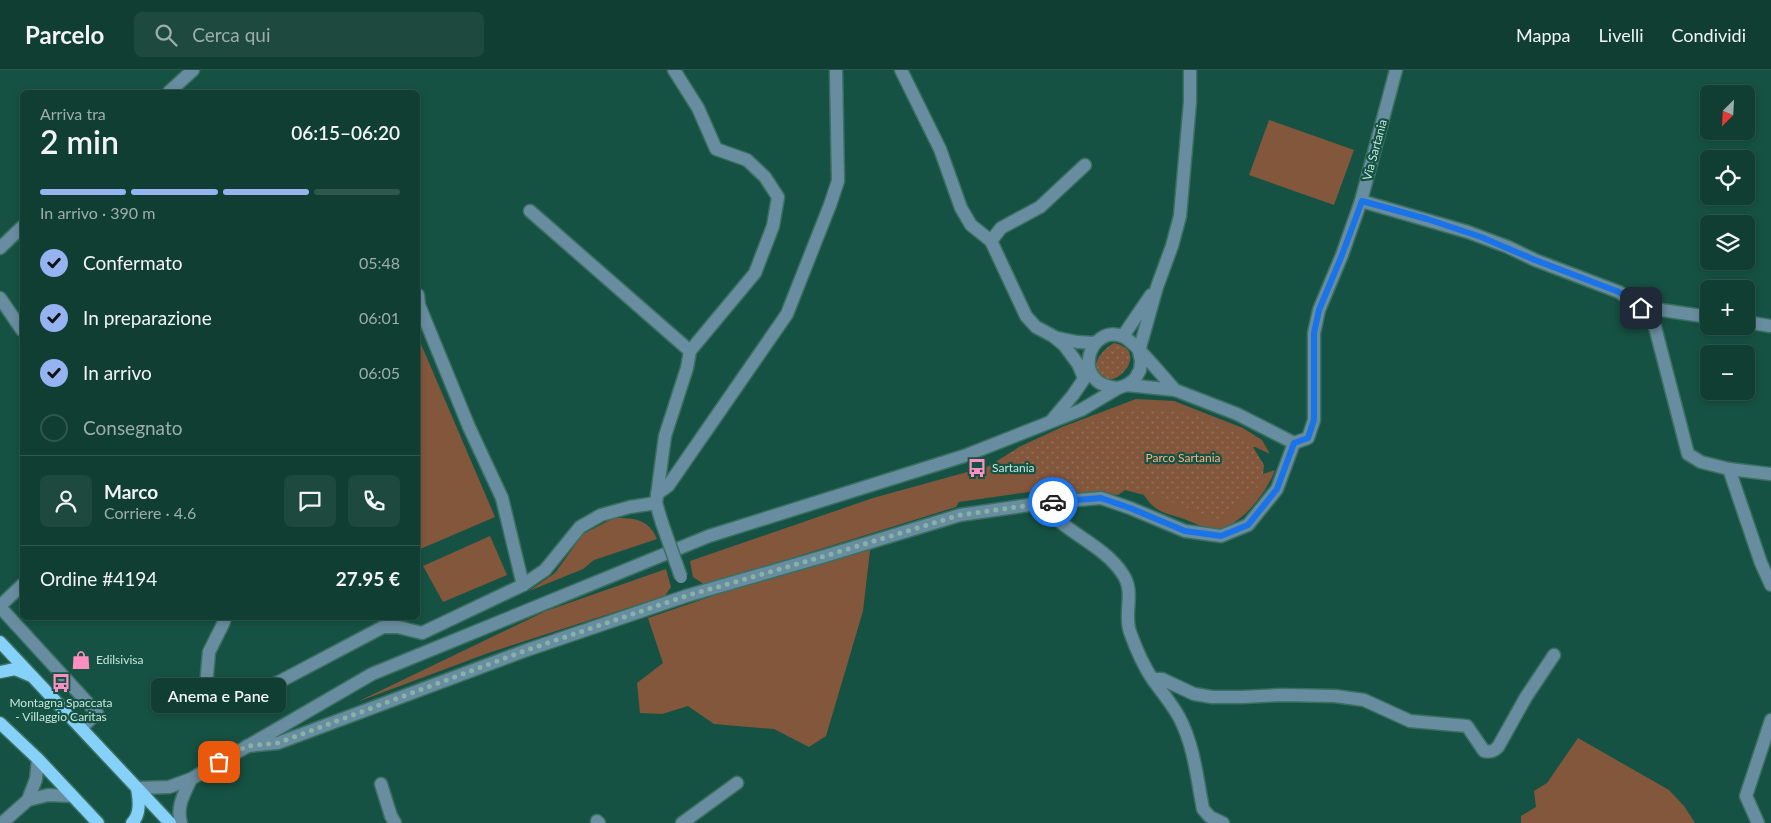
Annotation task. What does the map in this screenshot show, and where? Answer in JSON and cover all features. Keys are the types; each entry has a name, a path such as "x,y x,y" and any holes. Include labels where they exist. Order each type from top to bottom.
{"main road":[{"path":"0,642 170,823"},
{"path":"0,672 15,669 33,677"},
{"path":"0,723 38,759 98,823"},
{"path":"132,823 136,819 139,804 136,788"}],"street":[{"path":"171,90 193,70"},
{"path":"674,70 698,108 716,149 747,160 766,177 778,197 773,226 755,273 690,352 687,368 665,436 656,499 686,596"},
{"path":"224,620 209,652 206,686 215,700 229,704 241,702 383,627 422,633 523,585 545,570 580,527 601,515 656,499 668,486 787,314 838,181 836,70"},
{"path":"901,70 940,148 961,208 971,225 992,241 1026,316 1036,327 1053,336 1070,341 1095,343"},
{"path":"247,746 372,674 709,536 964,456 1081,410 1135,379 1140,370 1139,351 1180,216 1190,102 1190,70"},
{"name":"Via Sartania","path":"136,788 169,787 191,779 247,746 278,743 527,650 686,596 960,515 1043,503 1101,498 1185,531 1221,536 1248,525 1277,489 1294,443 1308,438 1314,420 1314,333 1319,310 1362,201 1396,70"},
{"path":"992,241 1001,228 1040,206 1085,165"},
{"path":"1362,201 1427,219 1500,244 1535,260 1619,292 1641,308 1655,328 1688,454 1701,462 1729,469 1771,474"},
{"path":"530,211 690,352"},
{"path":"0,248 20,229"},
{"path":"1123,336 1157,287"},
{"path":"0,298 20,327"},
{"path":"420,307 469,428 502,498 523,585"},
{"path":"1641,308 1700,316"},
{"path":"1755,323 1771,326"},
{"path":"1053,336 1072,354 1087,374 1109,388 1174,390 1237,414 1294,443"},
{"path":"1051,422 1087,374 1090,351 1095,343 1103,337 1123,336 1132,342 1174,390"},
{"path":"1729,469 1761,563 1771,585"},
{"path":"1043,503 1050,514 1105,554 1123,573 1130,592 1129,629 1138,653 1179,718 1190,743 1203,809 1210,817 1223,823"},
{"path":"20,587 0,606 97,713 81,728"},
{"path":"1153,679 1162,679 1194,694 1212,697 1335,696 1364,700 1410,721 1466,726 1484,751 1490,752 1498,747 1526,697 1554,655"},
{"path":"1758,823 1746,796 1771,720"},
{"path":"28,800 36,779 38,759"},
{"path":"181,823 179,816 181,800 191,779"},
{"path":"682,823 737,783"},
{"path":"381,784 391,816 396,823"},
{"path":"2,823 28,800 48,795 72,796"}],"green space":[{"path":"1269,120 1354,150 1334,205 1249,175"},
{"path":"420,342 495,517 420,549"},
{"path":"1114,343 1124,347 1129,353 1130,359 1123,373 1110,380 1104,379 1098,375 1096,370 1097,360"},
{"path":"1136,399 1174,401 1243,428 1262,440 1270,454 1255,447 1224,456 1236,483 1275,470 1266,488 1243,516 1224,527 1211,529 1164,513 1152,505 1144,495 1125,490 1118,495 1100,493 1048,494 1043,490 959,502 956,507 705,585 693,577 690,561 873,498 989,466 1019,447 1062,427"},
{"name":"Parco Sartania","path":"1133,407 1194,414 1248,439 1264,465 1262,483 1221,522 1141,490 1047,488 1010,453"},
{"path":"614,518 628,518 640,521 650,527 657,539 594,560 583,569 529,591 555,573 583,534"},
{"path":"490,536 507,575 443,602 423,566"},
{"path":"871,542 863,611 826,736 809,747 774,729 714,724 688,706 662,714 640,713 637,683 663,663 648,618"},
{"path":"666,569 671,587 665,596 491,652 357,702 546,611"},
{"path":"1578,738 1669,790 1684,806 1695,823 1521,823 1521,816 1536,807 1534,791 1547,783"}],"way so far":[{"path":"219,762 247,746 278,743 527,650 686,596 960,515 1053,502"}],"place":[{"name":"Sartania","path":"977,468"},
{"name":"Edilsivisa","path":"81,660"},
{"name":"Montagna Spaccata - Villaggio Caritas","path":"61,683"},
{"name":"Anema e Pane","path":"219,762"}],"route":[{"path":"1053,502 1101,498 1185,531 1221,536 1248,525 1277,489 1294,443 1308,438 1314,420 1314,333 1319,310 1362,201 1427,219 1508,247 1535,260 1619,292 1641,308"}]}
